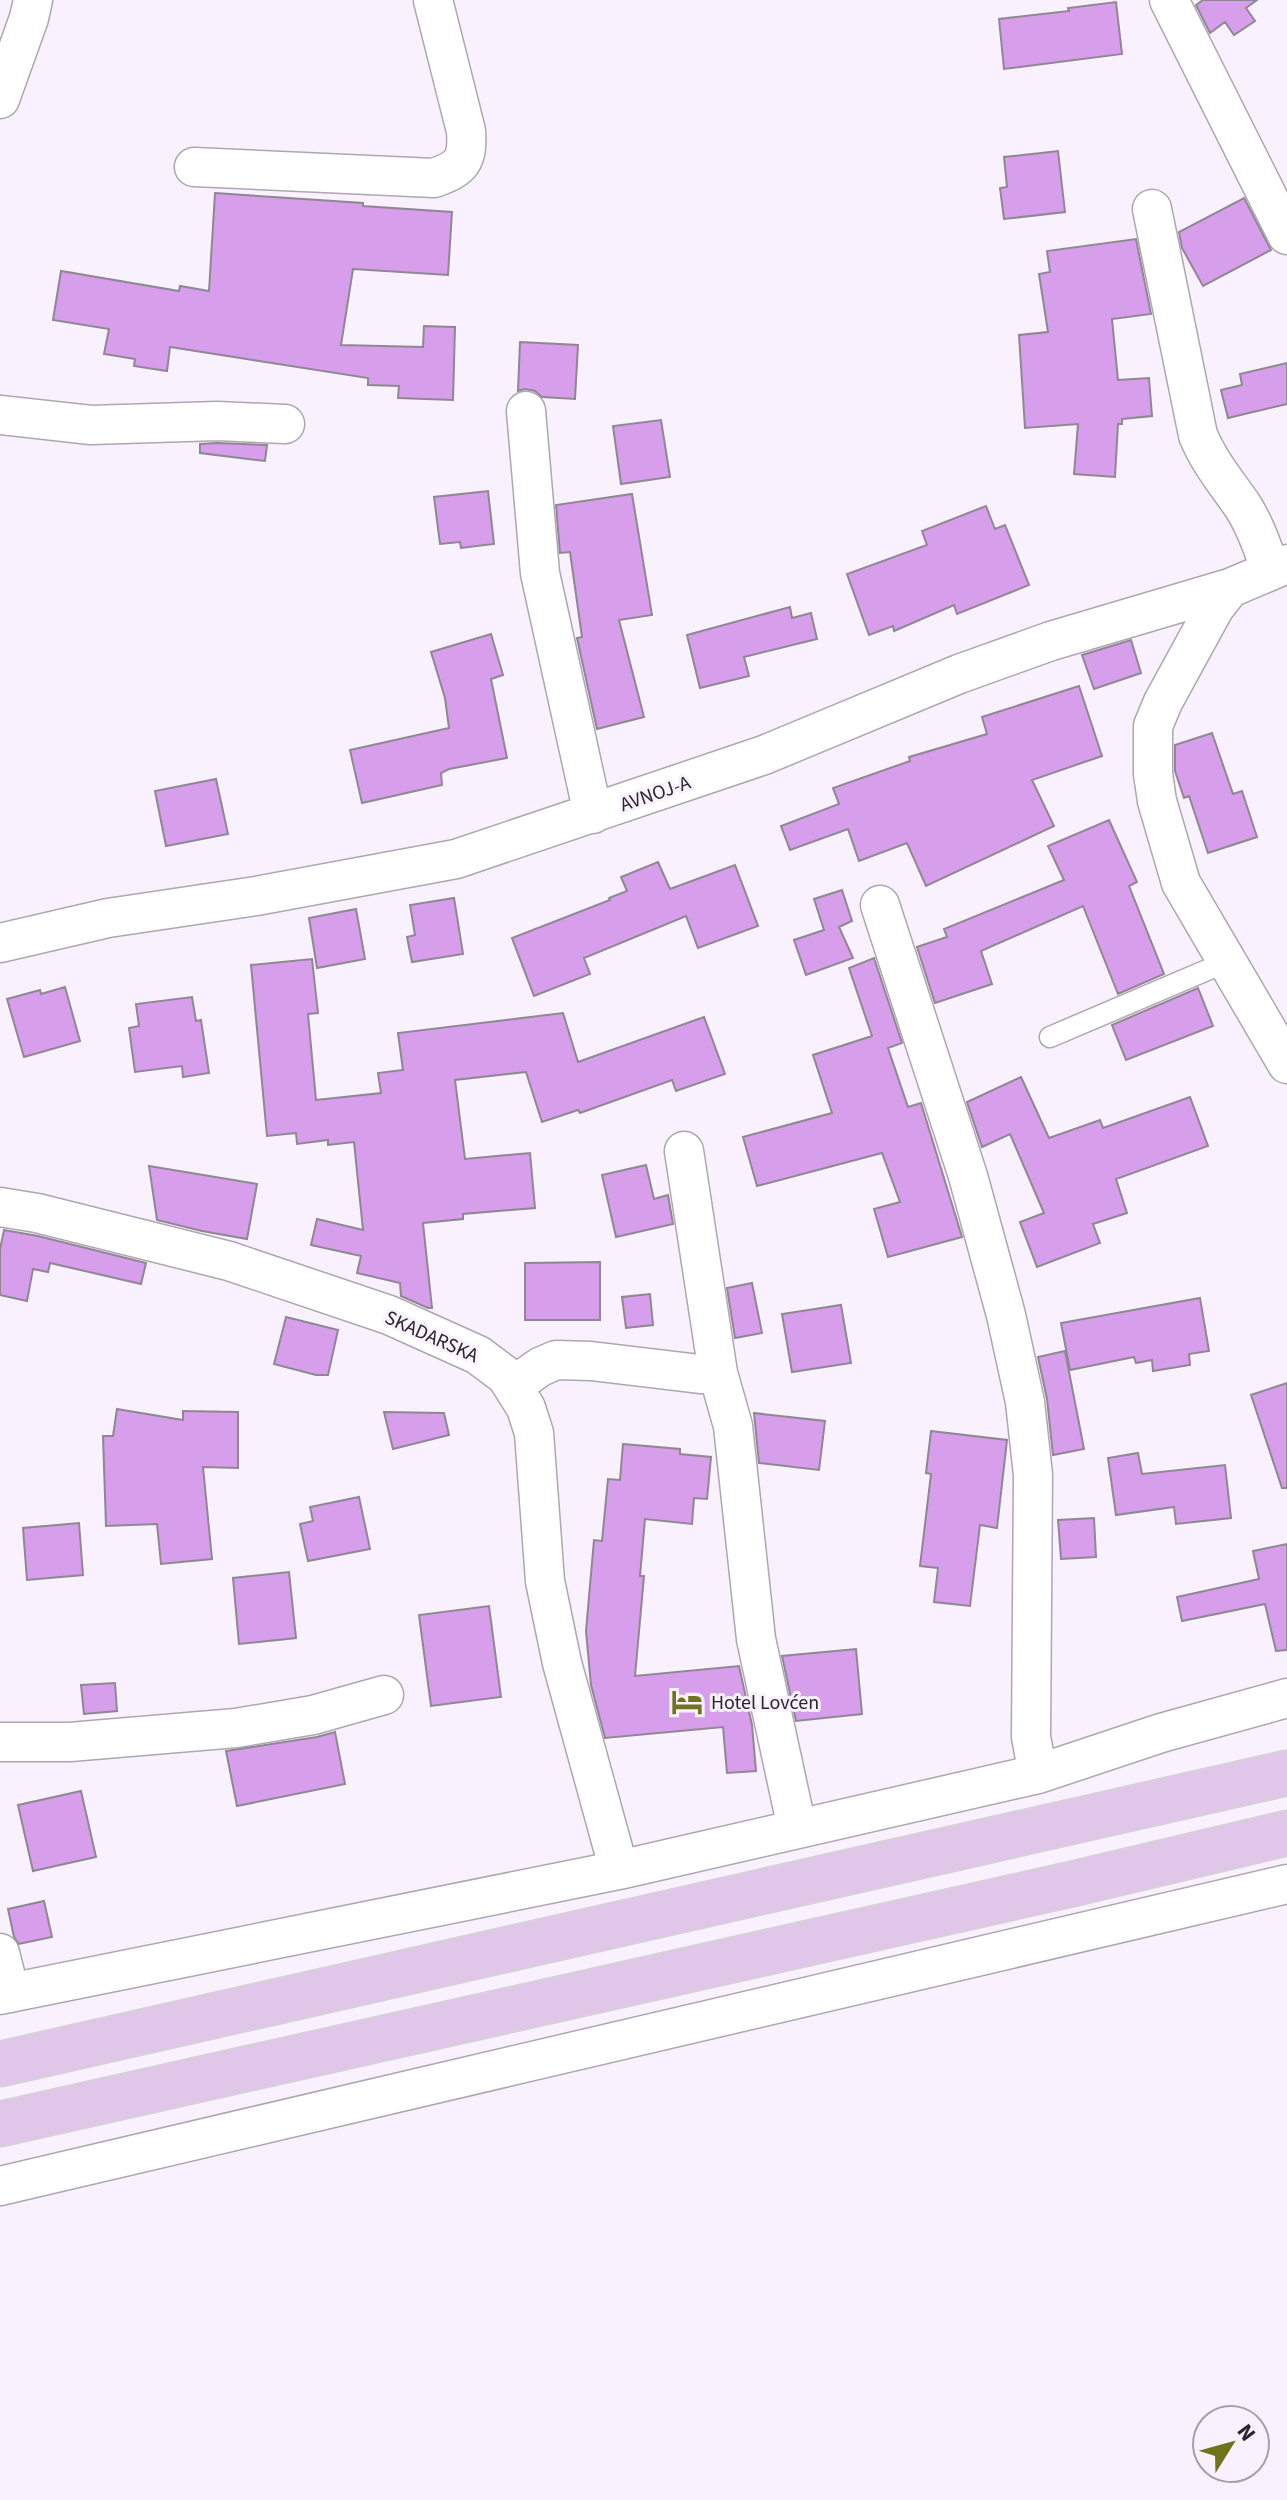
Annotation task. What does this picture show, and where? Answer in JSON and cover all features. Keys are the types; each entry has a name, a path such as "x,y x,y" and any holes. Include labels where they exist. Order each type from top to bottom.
{"main road":[{"path":"1,2064 1287,1773"},
{"path":"1,2124 1287,1833"}],"street":[{"path":"0,99 33,0"},
{"path":"194,167 434,178 454,171 467,151 466,131 433,0"},
{"path":"1169,0 1287,235"},
{"path":"1152,209 1198,435 1206,455 1243,506 1279,567"},
{"path":"526,411 540,573 593,814"},
{"path":"0,415 91,425 217,421 285,424"},
{"name":"AVNOJ-A","path":"0,943 108,918 256,896 456,859 764,755 959,674 1051,641 1230,588 1279,567"},
{"path":"1230,588 1215,607 1153,726 1153,774 1157,801 1181,883 1287,1064"},
{"path":"880,905 968,1176 1025,1402 1033,1475 1031,1737 1038,1774"},
{"path":"684,1151 718,1373 733,1426 756,1639 797,1828"},
{"name":"SKADARSKA","path":"0,1207 37,1213 229,1261 389,1315 478,1355 506,1376 526,1408 534,1433 545,1581 562,1663 619,1870"},
{"path":"513,1386 556,1360 700,1374 718,1373"},
{"path":"0,1742 70,1742 236,1728 313,1715 384,1695"},
{"path":"0,1953 5,1994 619,1870 1038,1774 1161,1733 1287,1698"},
{"path":"0,2186 1287,1884"}],"lane":[{"path":"1050,1037 1226,962"}],"building":[{"path":"1203,0 1257,0 1246,8 1255,21 1234,35 1225,22 1210,33 1196,5"},
{"path":"1116,2 1122,54 1004,69 999,19"},
{"path":"1058,151 1065,212 1004,219 1000,188 1007,187 1004,157"},
{"path":"215,193 452,212 448,275 353,269 341,345 423,347 424,326 455,327 453,400 398,398 399,386 368,385 368,378 170,347 167,371 134,366 135,359 104,354 109,329 53,320 61,271 179,291 180,286 209,291"},
{"path":"1244,198 1271,250 1203,286 1182,248 1179,232"},
{"path":"1136,239 1151,314 1112,319 1118,380 1149,378 1152,416 1122,419 1122,424 1118,424 1115,477 1074,474 1078,424 1025,428 1019,335 1048,332 1039,274 1050,272 1047,251"},
{"path":"520,342 578,345 575,399 542,397 535,391 525,389 518,391"},
{"path":"1287,363 1287,404 1228,418 1221,390 1242,385 1240,374"},
{"path":"661,420 670,477 621,484 613,426"},
{"path":"200,444 267,445 265,461 200,453"},
{"path":"488,491 494,544 461,548 460,542 440,544 434,497"},
{"path":"632,494 652,615 619,620 644,717 597,729 577,638 582,637 570,552 560,553 556,505"},
{"path":"986,506 995,529 1005,525 1029,585 957,614 954,605 894,631 893,626 869,635 847,574 927,545 922,531"},
{"path":"790,607 792,618 811,613 817,639 744,657 749,676 700,688 687,635"},
{"path":"491,634 503,675 491,679 507,758 449,769 441,773 442,785 362,803 350,750 449,728 445,698 431,652"},
{"path":"1131,640 1141,673 1094,689 1082,655"},
{"path":"1079,686 1102,756 1032,780 1054,826 926,886 907,843 859,861 848,829 790,850 781,826 839,804 833,788 910,761 909,757 987,734 982,717"},
{"path":"1212,733 1233,794 1242,791 1257,837 1208,853 1189,796 1184,798 1175,771 1175,745"},
{"path":"216,779 228,834 166,846 155,791"},
{"path":"1109,820 1137,882 1129,886 1164,974 1118,994 1083,906 981,951 992,984 935,1003 917,947 947,937 944,929 1064,880 1048,846"},
{"path":"658,862 670,889 735,865 758,926 698,948 686,916 584,958 590,974 534,996 512,938 610,900 627,891 621,877"},
{"path":"842,890 852,921 839,927 853,958 806,975 794,940 824,930 814,899"},
{"path":"454,898 463,954 412,962 407,937 415,935 410,905"},
{"path":"356,909 365,959 317,968 309,918"},
{"path":"874,958 902,1043 888,1048 908,1107 921,1103 962,1237 888,1257 874,1209 900,1202 882,1153 757,1186 743,1137 832,1113 813,1055 872,1036 849,968"},
{"path":"312,959 318,1013 308,1014 316,1100 381,1093 378,1073 403,1070 398,1033 563,1013 578,1062 704,1017 725,1074 676,1091 672,1080 580,1113 578,1110 542,1122 526,1072 455,1080 465,1159 530,1153 535,1208 463,1214 463,1219 423,1223 432,1308 428,1308 401,1296 400,1283 357,1273 361,1256 311,1245 317,1219 363,1230 354,1142 328,1145 328,1140 297,1144 296,1133 267,1136 251,965"},
{"path":"65,987 80,1041 24,1057 7,999"},
{"path":"1198,988 1213,1026 1126,1060 1112,1025"},
{"path":"192,997 196,1021 201,1020 209,1073 183,1077 182,1066 135,1072 129,1028 139,1026 136,1004"},
{"path":"1021,1077 1049,1138 1100,1120 1103,1128 1190,1097 1208,1146 1116,1179 1127,1213 1093,1224 1100,1243 1037,1267 1020,1222 1044,1213 1010,1134 982,1147 967,1102"},
{"path":"646,1165 654,1199 668,1195 673,1224 616,1237 602,1175"},
{"path":"149,1166 257,1184 247,1239 157,1220"},
{"path":"4,1230 146,1263 141,1284 50,1263 48,1272 33,1269 27,1301 0,1295 0,1249"},
{"path":"600,1262 600,1320 525,1320 525,1263"},
{"path":"752,1283 762,1333 735,1338 727,1288"},
{"path":"650,1294 653,1325 626,1328 622,1297"},
{"path":"1200,1298 1209,1351 1189,1354 1190,1365 1153,1371 1152,1360 1136,1363 1134,1357 1070,1370 1061,1323"},
{"path":"841,1305 851,1363 792,1372 782,1314"},
{"path":"286,1317 338,1330 328,1375 274,1364"},
{"path":"1065,1351 1084,1449 1053,1455 1047,1399 1038,1357"},
{"path":"1287,1383 1287,1488 1282,1488 1251,1395"},
{"path":"117,1409 183,1420 183,1411 238,1412 238,1468 203,1467 212,1559 161,1564 157,1524 106,1526 103,1436 113,1436"},
{"path":"384,1412 444,1413 449,1435 393,1449"},
{"path":"754,1413 825,1421 819,1470 759,1463"},
{"path":"931,1431 1007,1440 997,1528 980,1525 970,1606 934,1602 938,1568 920,1566 931,1474 926,1473"},
{"path":"623,1444 680,1449 680,1454 711,1457 707,1499 694,1498 692,1524 645,1519 640,1576 644,1576 635,1676 739,1666 752,1725 756,1771 727,1773 723,1727 605,1738 591,1685 586,1631 594,1540 602,1541 608,1479 620,1480"},
{"path":"1138,1453 1142,1474 1225,1465 1231,1518 1176,1524 1174,1507 1116,1515 1108,1458"},
{"path":"359,1497 370,1549 308,1561 300,1524 313,1521 310,1507"},
{"path":"1094,1518 1096,1557 1061,1559 1058,1520"},
{"path":"79,1523 83,1575 27,1580 23,1528"},
{"path":"1287,1544 1287,1650 1276,1651 1265,1604 1182,1621 1177,1597 1259,1579 1253,1551"},
{"path":"289,1572 296,1638 239,1644 233,1578"},
{"path":"489,1606 501,1697 431,1706 419,1615"},
{"path":"856,1649 862,1714 796,1721 782,1656"},
{"path":"115,1683 117,1711 84,1714 81,1685"},
{"path":"335,1732 345,1784 237,1806 226,1751"},
{"path":"81,1791 96,1857 33,1871 18,1805"},
{"path":"44,1901 52,1937 19,1944 14,1937 8,1909"}],"place":[{"name":"Hotel Lovćen","path":"687,1702"}]}
